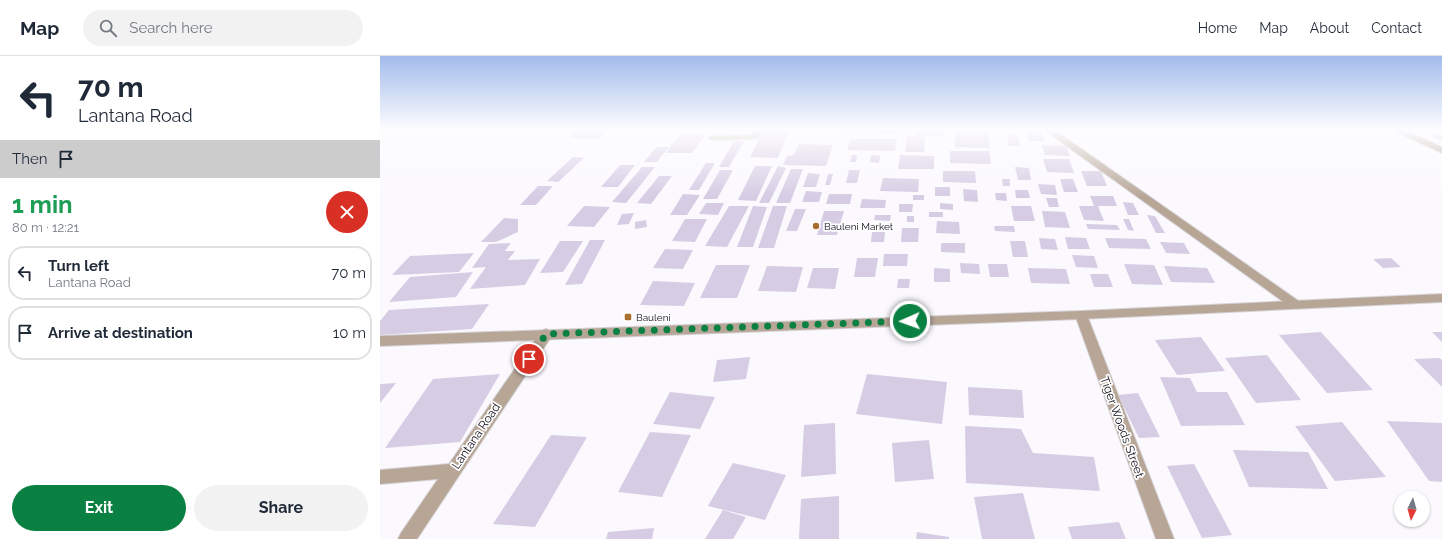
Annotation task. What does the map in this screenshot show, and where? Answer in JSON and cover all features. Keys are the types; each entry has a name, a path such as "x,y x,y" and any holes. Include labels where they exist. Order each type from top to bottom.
{"street":[{"path":"1079,152 1296,305"},
{"path":"380,341 1081,315 1442,298"},
{"name":"Tiger Woods Street","path":"1081,315 1165,539"},
{"name":"Lantana Road","path":"408,539 546,334"},
{"path":"380,477 453,471"}],"building":[{"path":"652,152 665,152 657,162 644,162"},
{"path":"667,152 693,152 692,153 666,153"},
{"path":"728,152 738,152 729,167 719,167"},
{"path":"753,152 781,152 778,158 750,157"},
{"path":"795,152 831,152 826,166 783,165 787,156 793,155"},
{"path":"950,152 989,152 991,164 950,163"},
{"path":"1044,152 1068,152 1070,156 1045,155"},
{"path":"852,155 857,155 856,162 850,162"},
{"path":"871,155 880,156 879,163 870,162"},
{"path":"900,155 934,156 934,169 898,169"},
{"path":"573,157 584,158 558,182 547,181"},
{"path":"1043,159 1069,159 1074,173 1047,172"},
{"path":"706,163 715,163 699,190 689,190"},
{"path":"620,165 635,165 618,187 601,187"},
{"path":"755,166 772,166 756,201 738,200"},
{"path":"778,166 786,168 769,203 759,203"},
{"path":"642,167 655,167 626,203 612,202"},
{"path":"1015,167 1029,168 1031,180 1018,180"},
{"path":"791,169 803,169 790,203 776,203"},
{"path":"720,170 733,170 717,199 703,199"},
{"path":"849,170 860,170 857,183 846,183"},
{"path":"943,171 975,171 976,183 943,182"},
{"path":"1081,171 1101,171 1107,186 1087,186"},
{"path":"808,173 820,174 816,187 803,187"},
{"path":"828,174 833,174 830,185 825,185"},
{"path":"659,176 672,176 651,204 637,203"},
{"path":"883,178 919,179 918,192 880,191"},
{"path":"1002,179 1010,179 1010,186 1003,186"},
{"path":"1060,179 1073,179 1078,192 1064,192"},
{"path":"1038,184 1055,185 1057,195 1041,194"},
{"path":"538,186 553,186 536,205 520,205"},
{"path":"935,187 950,187 950,196 935,196"},
{"path":"963,189 977,190 978,202 964,201"},
{"path":"1015,190 1028,190 1030,198 1016,198"},
{"path":"806,191 822,192 819,202 802,202"},
{"path":"995,193 1006,193 1007,201 996,200"},
{"path":"683,194 700,195 687,215 670,215"},
{"path":"829,194 852,194 850,204 826,204"},
{"path":"913,195 924,195 924,200 913,200"},
{"path":"1090,196 1113,196 1117,206 1098,206 1104,221 1084,220 1079,206 1094,206"},
{"path":"1046,198 1057,198 1059,207 1049,207"},
{"path":"862,199 886,200 885,208 860,208"},
{"path":"1123,202 1133,203 1139,215 1128,215"},
{"path":"706,203 724,203 718,215 699,214"},
{"path":"940,203 953,204 953,210 940,209"},
{"path":"899,204 913,204 912,212 899,212"},
{"path":"584,206 610,207 594,227 567,226"},
{"path":"729,206 749,206 727,247 705,246"},
{"path":"753,206 767,207 753,247 737,247"},
{"path":"773,206 787,206 774,248 758,248"},
{"path":"1011,206 1031,206 1035,221 1014,221"},
{"path":"795,209 806,209 797,231 786,231"},
{"path":"824,211 844,211 837,235 817,235"},
{"path":"1042,211 1065,212 1070,228 1045,227"},
{"path":"929,212 943,212 943,217 929,217"},
{"path":"634,213 629,224 617,225 622,214"},
{"path":"875,215 891,215 890,221 874,220"},
{"path":"1147,215 1155,216 1165,233 1156,233"},
{"path":"907,216 914,216 914,222 907,222"},
{"path":"504,218 518,219 518,232 496,242 481,242"},
{"path":"685,219 707,219 695,242 672,241"},
{"path":"1123,219 1129,219 1134,231 1128,230"},
{"path":"646,220 647,227 635,229 635,222"},
{"path":"937,221 959,222 960,234 936,233"},
{"path":"1086,224 1117,225 1120,230 1088,229"},
{"path":"994,226 1014,226 1015,232 995,231"},
{"path":"902,228 919,228 918,242 901,242"},
{"path":"872,232 885,232 884,242 871,242"},
{"path":"1065,237 1086,238 1090,249 1068,249"},
{"path":"1039,238 1055,239 1058,250 1041,249"},
{"path":"1105,238 1146,239 1151,249 1109,248"},
{"path":"590,240 605,240 582,284 565,285"},
{"path":"560,241 583,241 563,272 540,273"},
{"path":"1010,241 1025,241 1028,257 1013,257"},
{"path":"1160,242 1184,243 1190,254 1166,253"},
{"path":"511,243 505,251 515,251 508,260 540,259 525,285 470,289 486,267 472,268 489,244"},
{"path":"941,243 965,243 965,253 941,252"},
{"path":"665,249 693,250 683,269 653,268"},
{"path":"474,253 459,272 392,275 410,256"},
{"path":"884,254 908,254 907,266 883,266"},
{"path":"1072,255 1094,256 1098,268 1076,267"},
{"path":"857,258 878,258 875,277 854,277"},
{"path":"1391,258 1401,267 1383,268 1373,259"},
{"path":"960,263 979,264 980,274 961,273"},
{"path":"988,264 1007,264 1009,277 990,277"},
{"path":"1124,264 1154,265 1163,285 1132,284"},
{"path":"716,265 750,265 737,298 700,298"},
{"path":"767,266 803,267 796,292 758,291"},
{"path":"1164,266 1207,268 1215,283 1171,282"},
{"path":"813,268 839,268 835,289 807,288"},
{"path":"934,268 950,269 950,282 934,282"},
{"path":"1028,268 1066,269 1070,284 1031,283"},
{"path":"473,272 456,297 389,302 410,277"},
{"path":"1090,274 1108,274 1113,287 1094,287"},
{"path":"898,279 910,279 909,288 897,288"},
{"path":"653,281 695,283 684,306 640,305"},
{"path":"489,304 472,329 380,335 380,321 389,310"},
{"path":"1321,332 1373,390 1327,393 1279,335"},
{"path":"1432,332 1442,332 1442,342"},
{"path":"1201,337 1225,371 1177,375 1155,340"},
{"path":"1267,355 1301,400 1256,403 1225,358"},
{"path":"750,357 746,379 713,382 717,360"},
{"path":"1439,358 1442,360 1442,387 1414,359"},
{"path":"500,374 460,442 385,448 433,379"},
{"path":"867,374 947,382 942,424 856,414"},
{"path":"1160,377 1190,378 1197,392 1227,392 1245,425 1181,426"},
{"path":"396,383 380,403 380,384"},
{"path":"968,387 1022,390 1024,418 969,415"},
{"path":"670,392 715,397 700,429 653,424"},
{"path":"1138,393 1160,437 1139,438 1118,395"},
{"path":"1387,421 1442,423 1442,482 1429,481"},
{"path":"1342,422 1386,477 1335,481 1295,426"},
{"path":"835,423 836,474 801,477 804,425"},
{"path":"965,426 1021,429 1033,453 1094,457 1100,491 966,483"},
{"path":"650,432 691,435 662,497 618,492"},
{"path":"551,435 587,437 535,527 493,524"},
{"path":"929,440 934,479 895,482 892,443"},
{"path":"1233,450 1308,452 1328,489 1249,487"},
{"path":"733,463 786,475 765,520 708,506"},
{"path":"1194,464 1232,535 1202,538 1167,466"},
{"path":"1023,493 1035,539 982,539 974,497"},
{"path":"839,496 839,539 799,539 801,499"},
{"path":"723,510 746,517 733,539 705,539"},
{"path":"1119,522 1126,539 1072,539 1068,527"},
{"path":"654,528 652,539 606,539 608,532"},
{"path":"917,532 949,537 949,539 916,539"}],"place":[{"name":"Bauleni Market","path":"816,226"},
{"name":"Bauleni","path":"628,317"}],"route":[{"path":"529,359 546,334 910,321"}]}
